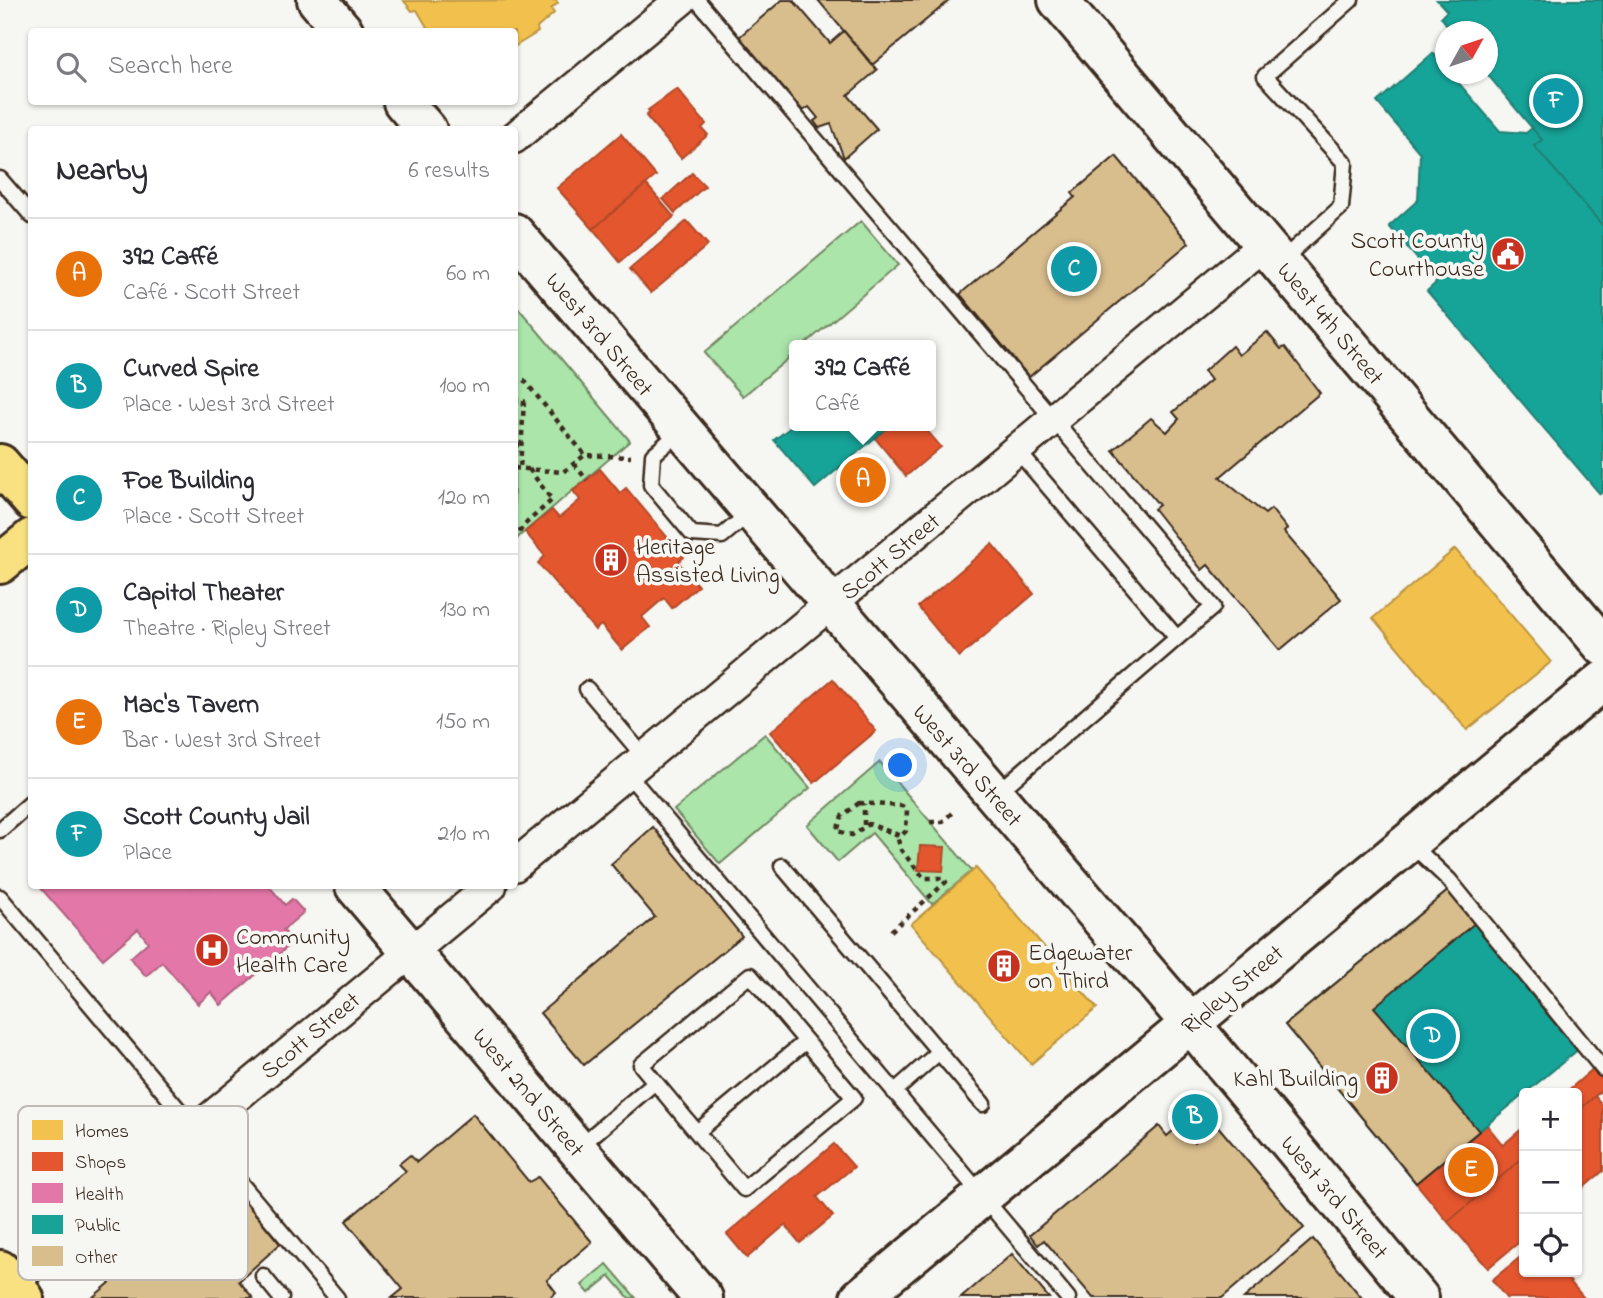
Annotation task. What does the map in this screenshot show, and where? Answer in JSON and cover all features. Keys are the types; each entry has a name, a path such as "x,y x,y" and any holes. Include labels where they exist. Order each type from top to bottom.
{"highway":[{"path":"0,464 28,496"},
{"path":"0,564 28,541"}],"street":[{"path":"317,0 341,28"},
{"path":"518,135 681,0"},
{"name":"West 4th Street","path":"1058,0 1603,646"},
{"path":"406,105 424,126"},
{"name":"West 3rd Street","path":"518,238 830,606 1191,1024 1419,1298"},
{"name":"Scott Street","path":"518,863 1053,420 1273,253"},
{"name":"Ripley Street","path":"860,1298 1603,681"},
{"name":"West 2nd Street","path":"358,889 703,1298"},
{"name":"Scott Street","path":"225,1106 487,889"}],"lane":[{"path":"697,0 1213,607 994,796"},
{"path":"1273,253 1341,207 1345,163 1265,76 1351,0"},
{"path":"0,179 28,211"},
{"path":"682,430 653,458 651,485 691,534 722,537 751,512"},
{"path":"1017,450 1177,638"},
{"path":"587,689 636,766 894,1092 1068,1298"},
{"path":"0,830 28,806"},
{"path":"1409,842 1449,880 1603,1069"},
{"path":"782,866 983,1104"},
{"path":"0,897 176,1106"},
{"path":"750,975 854,1098 744,1189 655,1082 641,1065 750,975"},
{"path":"697,1132 806,1041"},
{"path":"894,1092 939,1052"},
{"path":"577,1149 655,1082"},
{"path":"248,1192 337,1298"},
{"path":"263,1276 281,1298"}],"path":[{"path":"518,379 524,380 585,455"},
{"path":"518,400 524,401 522,445 518,463"},
{"path":"518,444 522,445"},
{"path":"518,468 563,472 585,455 653,458"},
{"path":"574,464 587,480"},
{"path":"518,534 523,526 552,500 529,469"},
{"path":"864,804 864,826"},
{"path":"864,804 902,806 907,810 906,831 897,836 869,824 852,835 837,831 848,810 864,804"},
{"path":"930,821 942,822 955,810"},
{"path":"891,931 946,882 943,878 924,878 901,850 897,836"}],"green space":[{"path":"861,221 898,265 810,340 789,340 789,358 743,396 704,353"},
{"path":"518,308 630,441 518,537"},
{"path":"765,734 810,788 720,864 674,810"},
{"path":"880,762 972,871 932,904 872,833 838,862 807,825"},
{"path":"607,1264 636,1298 629,1298 610,1276 589,1293 582,1285"}],"building: Homes":[{"path":"556,0 558,3 551,9 554,13 537,28 538,32 518,44 518,28 428,28 417,10 412,11 404,1"},
{"path":"1455,549 1551,662 1467,730 1373,618"},
{"name":"Edgewater on Third","path":"976,868 1097,1008 1031,1064 911,924"}],"building: Shops":[{"path":"677,89 706,124 702,128 708,135 681,158 646,116 650,112 648,110"},
{"path":"621,134 656,176 593,229 557,188"},
{"path":"692,173 705,186 675,213 663,199"},
{"path":"646,184 674,217 620,262 593,229"},
{"path":"687,221 708,245 651,293 630,269"},
{"path":"883,431 927,431 941,447 906,476 875,438"},
{"name":"Heritage Assisted Living","path":"600,469 620,493 626,488 684,557 678,562 698,586 672,608 664,598 642,617 650,627 622,650 601,625 595,630 538,563 545,556 525,532 552,510 559,518 580,500 573,491"},
{"path":"992,544 1034,594 959,657 918,607"},
{"path":"833,679 876,731 814,783 770,732"},
{"path":"920,846 945,847 943,871 918,870"},
{"path":"1594,1068 1603,1078 1603,1089 1582,1108 1582,1088 1571,1088"},
{"path":"1595,1096 1603,1106 1603,1171 1582,1189 1582,1151 1582,1108"},
{"path":"1487,1125 1503,1145 1519,1131 1519,1161 1448,1222 1416,1183"},
{"path":"834,1144 854,1167 817,1197 833,1216 800,1243 785,1225 747,1258 727,1234"},
{"path":"1519,1161 1519,1242 1488,1268 1448,1222"},
{"path":"1519,1258 1519,1277 1566,1277 1584,1298 1506,1298 1492,1280"}],"building: Health":[{"name":"Community Health Care","path":"42,889 272,889 285,905 292,899 304,912 283,930 293,942 221,1005 211,992 198,1004 162,962 146,976 130,958 148,942 138,929 103,959"}],"building: Public":[{"path":"1437,0 1603,0 1603,226 1534,146 1542,140 1495,84 1498,84 1498,21 1444,21 1441,17 1447,11"},
{"name":"Scott County Courthouse","path":"1433,53 1435,84 1460,84 1500,131 1526,133 1532,128 1542,140 1534,146 1603,226 1603,491 1600,494 1427,291 1437,282 1389,226 1418,200 1420,153 1377,102"},
{"path":"789,429 789,431 883,431 815,488 774,440"},
{"path":"1449,890 1580,1048 1531,1088 1519,1088 1519,1098 1416,1183 1285,1025"}],"building: Other":[{"path":"782,0 793,0 830,43 844,31 877,70 848,95 877,129 844,158 831,124 819,128 814,121 818,118 809,107 803,111 739,37"},
{"path":"818,0 950,0 872,65"},
{"path":"1116,156 1189,243 1029,377 960,294 1075,197 1072,193"},
{"path":"1267,332 1281,349 1285,347 1320,393 1220,477 1265,514 1271,509 1287,529 1284,532 1341,599 1280,650 1208,565 1202,570 1154,509 1159,505 1113,450 1151,418 1167,432 1179,419 1173,412 1211,380 1204,371 1232,346 1239,355"},
{"path":"653,827 742,936 584,1065 540,1013 655,917 611,864"},
{"name":"Kahl Building","path":"1449,890 1476,922 1374,1007 1479,1131 1416,1183 1285,1025"},
{"path":"473,1114 529,1182 538,1177 592,1242 547,1280 556,1292 549,1298 392,1298 403,1289 346,1221 406,1171 399,1164 410,1155 417,1162"},
{"path":"1216,1124 1304,1228 1222,1298 1093,1298 1044,1240 1038,1245 1030,1235 1159,1126 1167,1136 1180,1125 1194,1142"},
{"path":"248,1204 280,1244 248,1273"},
{"path":"1313,1239 1362,1298 1244,1298"},
{"path":"1012,1254 1049,1298 961,1298"},
{"path":"113,1280 240,1280 253,1298 92,1298"}],"place":[{"name":"Scott County Jail","path":"1556,101"},
{"name":"Scott County Courthouse","path":"1508,254"},
{"name":"Foe Building","path":"1074,269"},
{"name":"392 Caffé","path":"863,480"},
{"name":"Heritage Assisted Living","path":"611,560"},
{"name":"Community Health Care","path":"212,950"},
{"name":"Edgewater on Third","path":"1004,966"},
{"name":"Capitol Theater","path":"1433,1036"},
{"name":"Kahl Building","path":"1382,1078"},
{"name":"Curved Spire","path":"1195,1117"},
{"name":"Mac's Tavern","path":"1471,1170"}]}
